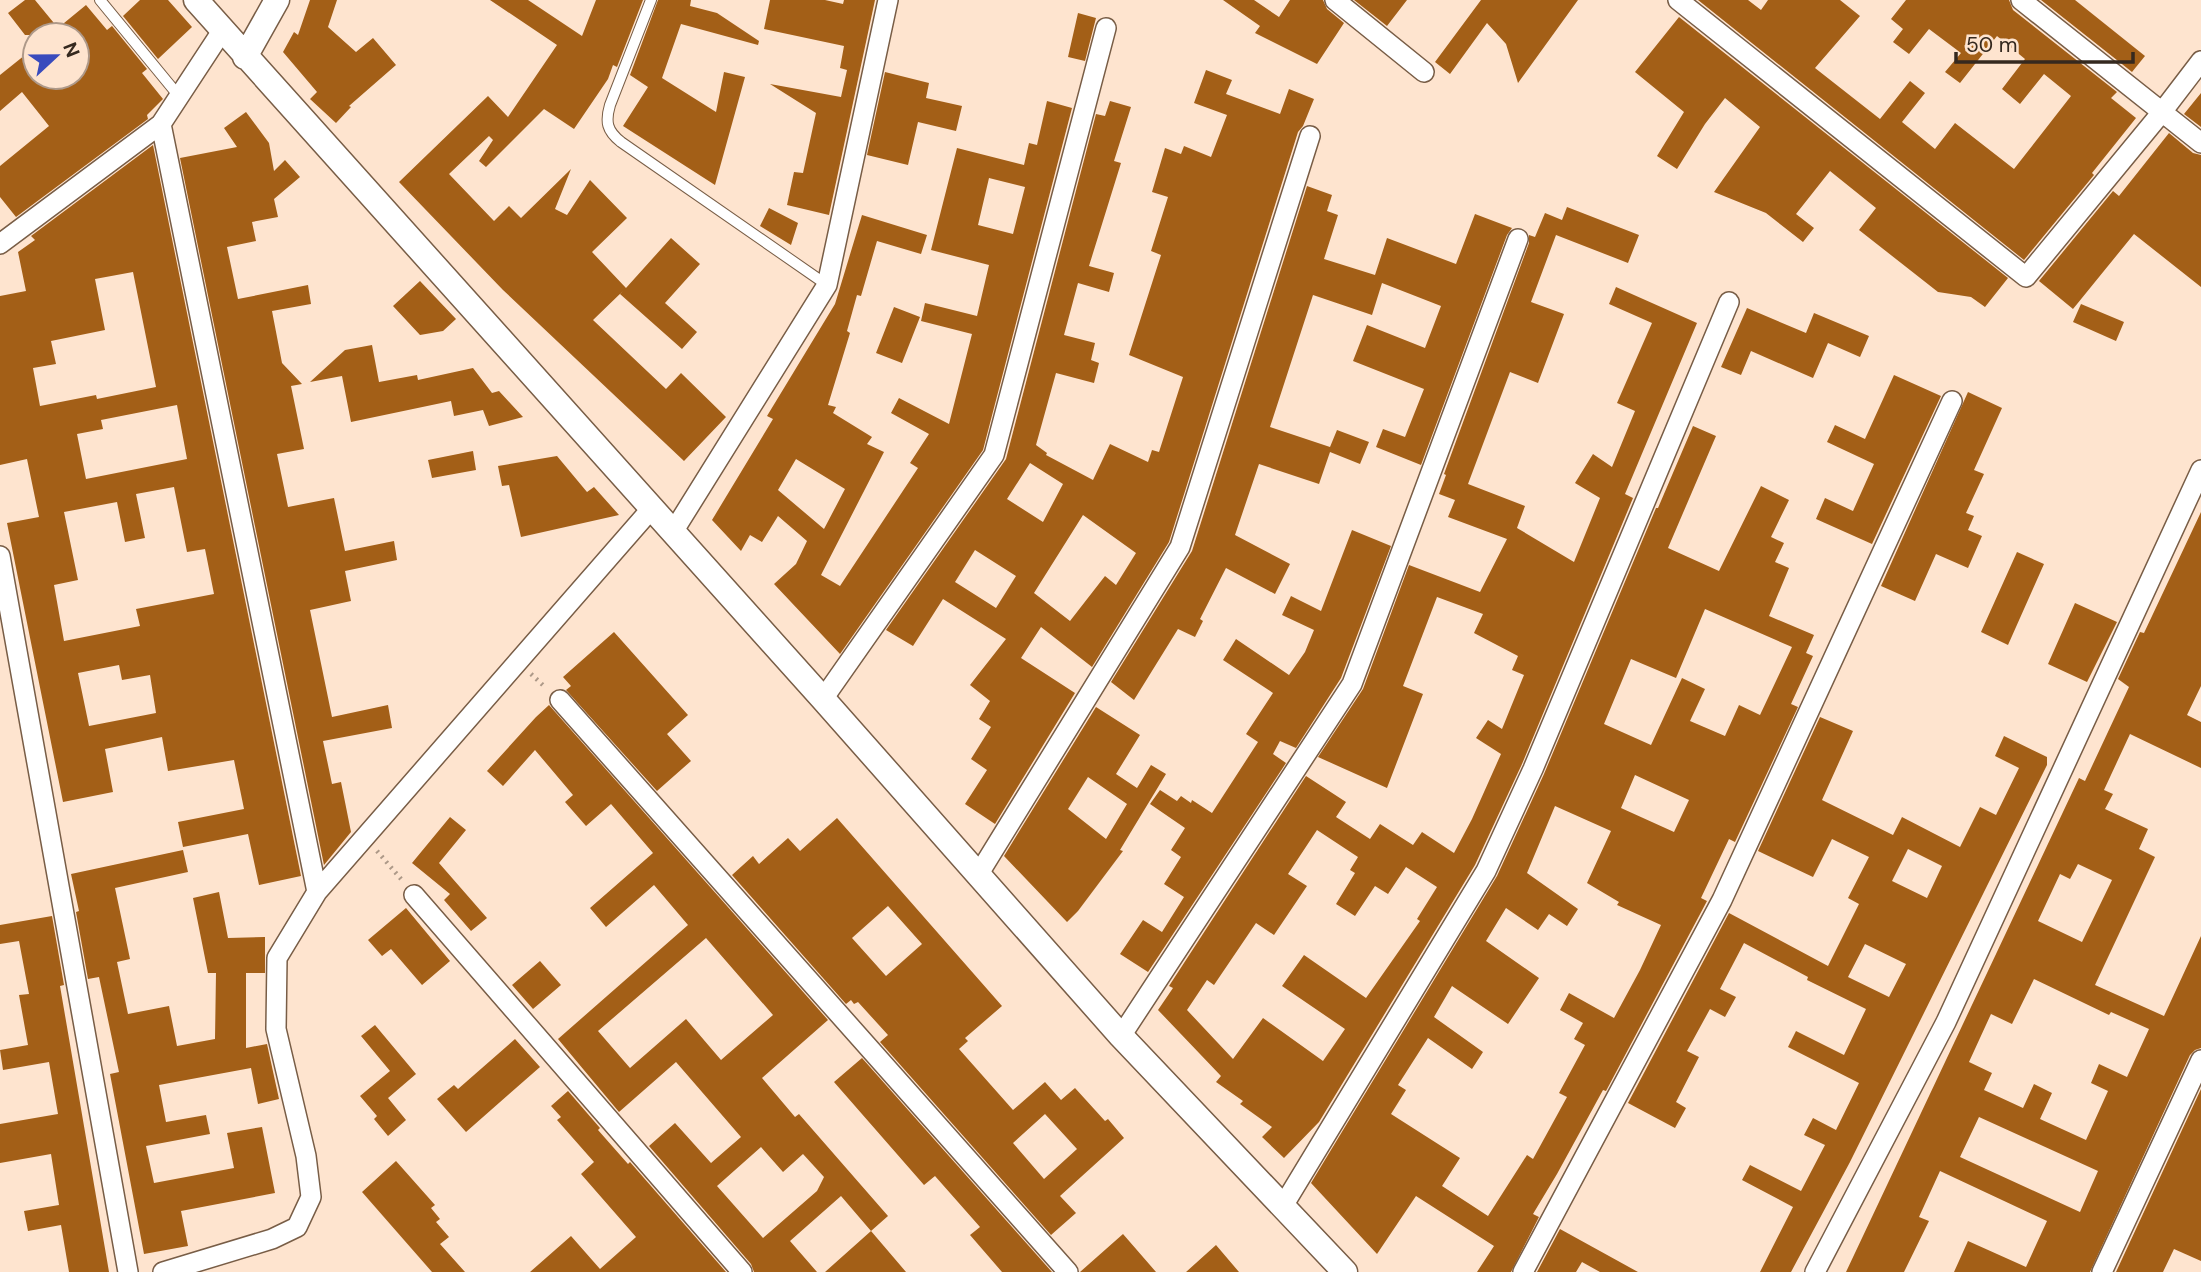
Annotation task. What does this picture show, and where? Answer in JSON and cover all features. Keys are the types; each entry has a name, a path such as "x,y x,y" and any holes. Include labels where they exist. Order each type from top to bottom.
{"street":[{"path":"195,0 673,531 1121,1035 1345,1272"},
{"path":"245,57 277,0"},
{"path":"673,531 827,285 888,0"},
{"path":"1335,0 1424,72"},
{"path":"1678,0 2026,278 2201,61"},
{"path":"2021,0 2201,143"},
{"path":"823,699 994,455 1106,28"},
{"path":"0,244 161,124 222,31"},
{"path":"161,124 317,892"},
{"path":"978,875 1180,547 1310,136"},
{"path":"1121,1035 1352,684 1518,239"},
{"path":"1283,1206 1486,871 1533,769 1729,302"},
{"path":"1523,1272 1722,900 1952,401"},
{"path":"1815,1272 1945,1022 2201,470"},
{"path":"163,1272 272,1239 297,1227 311,1197 306,1156 276,1029 277,958 317,892 652,509"},
{"path":"0,556 128,1272"},
{"path":"559,700 1068,1272"},
{"path":"414,895 742,1272"},
{"path":"2102,1272 2201,1060"}],"lane":[{"path":"100,0 178,95"},
{"path":"651,0 610,105 606,118 608,128 621,142 827,285"}],"path":[{"path":"518,662 559,700"},
{"path":"366,837 414,895"}],"building":[{"path":"25,0 35,0 52,21 21,21 21,30 8,13"},
{"path":"140,0 168,0 192,27 158,59 123,16"},
{"path":"310,0 337,0 328,27 356,52 373,38 396,65 349,106 351,107 336,123 310,99 317,92 283,52 294,32 298,35"},
{"path":"490,0 528,0 582,36 596,0 643,0 617,67 613,65 608,79 574,129 544,109 486,167 479,161 493,140 489,136 449,174 494,221 509,206 521,218 571,169 555,209 567,215 590,180 627,218 592,252 626,288 671,238 700,264 665,303 697,332 682,349 620,294 623,291 593,320 666,389 681,373 726,417 684,461 503,290 399,182 488,96 508,117 557,45"},
{"path":"658,0 691,0 690,6 717,13 759,41 758,45 681,24 662,78 716,112 724,72 745,77 715,185 623,126 648,87 630,75"},
{"path":"770,0 825,0 843,4 844,0 875,0 829,215 787,205 794,172 803,173 816,113 770,84 841,97 847,70 840,68 844,46 764,29"},
{"path":"1223,0 1254,0 1279,17 1290,0 1323,0 1327,9 1344,23 1317,64 1255,33 1260,26"},
{"path":"1354,0 1407,0 1387,26"},
{"path":"1481,0 1578,0 1518,83 1506,44 1487,23 1450,74 1435,62"},
{"path":"1698,0 1748,0 1761,10 1768,0 1840,0 1860,16 1815,68 1880,119 1910,81 1925,93 1902,122 1935,149 1955,123 2014,169 2071,96 2044,74 2020,104 2002,89 2025,59 1997,36 1960,83 1945,72 1961,53 1929,29 1909,54 1893,42 1903,29 1891,19 1906,0 2009,0 2013,10 2117,92 2111,98 2136,118 2092,173 2094,175 2024,260"},
{"path":"2041,0 2075,0 2145,56 2132,72"},
{"path":"86,5 107,30 112,26 147,69 142,73 163,99 147,115 148,119 16,217 0,197 0,166 49,126 22,92 0,111 0,75 21,58 21,91 91,91 91,21 67,21"},
{"path":"1078,13 1096,18 1085,61 1068,57"},
{"path":"1679,17 2008,278 1985,307 1971,297 1938,292 1859,230 1876,208 1830,171 1796,214 1814,228 1803,242 1766,213 1714,192 1760,127 1725,98 1677,169 1657,156 1684,112 1635,72"},
{"path":"1206,70 1232,80 1226,94 1280,114 1289,89 1314,99 1298,132 1169,542 1092,667 1041,627 1021,658 1075,693 995,824 965,804 987,770 971,759 991,727 979,719 990,701 970,685 1006,639 943,599 913,646 886,630 1006,459 1096,114 1105,116 1110,101 1131,107 1114,161 1121,163 1089,266 1114,273 1109,292 1078,283 1064,335 1095,343 1091,360 1099,363 1094,383 1056,373 1036,445 1047,453 1046,455 1093,480 1110,444 1148,462 1152,450 1159,452 1183,377 1129,355 1161,255 1151,251 1168,197 1152,192 1165,148 1181,154 1184,146 1211,157 1227,115 1194,103","holes":["1030,463 1063,484 1043,522 1007,499","1083,515 1136,553 1116,585 1105,576 1070,621 1034,593","975,550 1016,576 996,608 955,582"]},
{"path":"885,72 929,83 926,98 962,106 956,131 918,122 908,165 867,155"},
{"path":"2201,93 2201,127 2184,114"},
{"path":"1047,101 1072,108 983,450 840,654 774,584 796,564 807,541 778,516 762,542 750,535 741,551 712,520 773,419 767,416 835,304 862,215 927,235 921,254 877,241 861,296 857,295 847,331 850,333 828,405 836,407 833,413 872,437 867,444 884,452 821,575 840,586 918,468 910,463 929,434 891,413 899,398 949,424 972,334 921,321 925,303 977,316 989,265 931,250 957,148 1024,165 1029,143 1037,145","holes":["989,178 1025,187 1013,234 978,225","796,459 845,489 824,529 778,490"]},
{"path":"246,112 269,143 274,171 285,160 300,177 274,199 278,217 252,222 256,241 227,247 238,299 308,285 311,304 272,311 282,363 302,384 291,386 304,449 277,454 288,507 334,498 345,551 394,541 397,560 345,571 351,601 310,610 332,717 388,705 392,728 323,741 332,784 341,782 351,832 324,865 180,158 237,147 224,128"},
{"path":"2169,133 2193,153 2201,155 2201,287 2134,234 2073,309 2039,281 2113,191 2119,196"},
{"path":"153,145 301,876 259,885 248,834 183,847 178,822 244,809 234,760 168,771 162,737 105,749 113,792 63,802 7,523 39,517 27,459 0,465 0,296 26,291 18,252 35,240 31,236","holes":["133,272 156,387 97,399 96,395 40,406 33,368 56,364 51,341 105,330 95,279","177,405 187,459 86,479 77,434 103,429 101,420","174,487 187,552 205,549 214,594 136,609 140,626 64,641 54,585 78,580 64,512 117,502 125,542 145,538 136,494","119,665 122,680 150,675 156,713 89,726 78,673"]},
{"path":"1307,186 1332,195 1327,211 1338,215 1324,259 1375,275 1387,238 1456,264 1475,214 1512,228 1507,235 1421,465 1376,447 1383,429 1405,437 1424,389 1353,361 1367,325 1425,348 1441,306 1382,283 1372,315 1313,295 1270,427 1330,447 1337,430 1369,442 1360,464 1330,452 1319,484 1259,464 1235,535 1290,564 1275,594 1226,568 1200,619 1203,621 1195,637 1178,629 1134,700 1111,682 1192,551"},
{"path":"1567,207 1639,235 1628,263 1556,235 1531,302 1564,314 1538,383 1510,372 1468,484 1525,506 1517,528 1574,562 1600,498 1575,483 1593,454 1612,467 1635,411 1617,403 1652,323 1609,304 1616,287 1697,323 1625,494 1633,498 1522,764 1475,865 1319,1122 1284,1158 1262,1137 1272,1127 1240,1104 1243,1101 1216,1082 1221,1076 1158,1010 1173,988 1169,986 1306,776 1346,802 1336,817 1370,839 1380,824 1413,845 1422,832 1454,853 1472,819 1501,754 1476,738 1488,720 1502,729 1524,675 1512,670 1518,656 1474,633 1483,614 1437,597 1403,686 1423,694 1387,788 1318,757 1363,689 1409,565 1480,592 1507,539 1448,517 1455,500 1439,494 1529,243 1529,235 1535,237 1545,213 1562,220","holes":["1317,830 1358,857 1350,870 1355,873 1336,904 1355,916 1375,886 1388,894 1406,867 1437,887 1417,919 1420,921 1366,998 1304,955 1282,986 1345,1029 1323,1061 1263,1018 1233,1059 1187,1010 1207,980 1214,985 1256,923 1274,935 1307,886 1288,874"]},
{"path":"769,208 798,223 791,245 760,226"},
{"path":"420,281 456,319 443,331 420,335 393,306"},
{"path":"2081,304 2124,322 2116,341 2073,322"},
{"path":"894,307 920,317 902,363 876,353"},
{"path":"1747,308 1806,333 1814,313 1869,336 1860,357 1828,343 1813,378 1751,351 1741,375 1721,367"},
{"path":"372,345 379,382 417,375 418,380 473,368 492,393 499,391 523,417 489,426 483,410 454,416 451,401 351,422 342,376 310,382 345,350"},
{"path":"1894,375 1941,396 1872,544 1816,519 1825,498 1853,511 1874,464 1827,442 1835,425 1865,439"},
{"path":"1968,392 2002,408 1974,470 1984,474 1966,513 1974,516 1968,530 1982,536 1968,568 1936,554 1915,601 1881,586"},
{"path":"1693,426 1716,436 1668,548 1719,571 1761,486 1789,500 1771,537 1784,543 1775,562 1789,568 1769,616 1814,635 1806,653 1813,656 1791,704 1798,707 1735,842 1729,839 1701,898 1707,901 1606,1091 1603,1090 1533,1214 1539,1217 1511,1272 1477,1272 1494,1246 1416,1196 1377,1254 1311,1183 1497,876 1544,774","holes":["1705,609 1792,647 1760,715 1739,705 1725,736 1690,721 1705,689 1682,678 1651,745 1604,724 1631,659 1676,678","1635,775 1689,800 1674,832 1621,808","1555,806 1611,831 1587,883 1619,902 1617,905 1661,925 1614,1018 1569,993 1560,1010 1583,1023 1574,1039 1585,1045 1559,1093 1567,1097 1533,1159 1527,1155 1488,1216 1442,1186 1460,1158 1391,1114 1406,1090 1398,1085 1428,1038 1472,1069 1483,1052 1434,1017 1452,986 1508,1024 1539,978 1486,941 1506,908 1538,930 1549,914 1567,926 1578,909 1527,873"]},
{"path":"473,451 476,470 432,478 428,460"},
{"path":"557,456 587,492 594,487 619,515 521,537 509,485 502,486 498,466"},
{"path":"2201,512 2201,686 2187,715 2201,722 2201,768 2130,734 2104,790 2113,794 2105,809 2148,829 2139,849 2155,857 2095,985 2164,1016 2201,936 2201,1048 2190,1055 2090,1272 1954,1272 1968,1241 2026,1267 2047,1221 1940,1171 1919,1217 1929,1221 1904,1272 1846,1272 2079,778 2085,781 2129,687 2118,679 2140,632 2144,633","holes":["2078,864 2112,880 2082,942 2038,921 2060,874 2070,879","2034,979 2109,1015 2111,1012 2149,1029 2127,1077 2099,1064 2091,1083 2108,1091 2086,1140 2040,1119 2052,1093 2034,1084 2023,1108 1984,1090 1992,1073 1969,1062 1991,1014 2012,1024","1979,1117 2098,1171 2080,1212 1960,1157"]},
{"path":"1352,530 1391,546 1341,678 1296,748 1280,741 1273,754 1286,763 1148,972 1120,954 1143,920 1162,932 1184,897 1164,884 1181,857 1171,850 1185,828 1150,804 1160,790 1177,801 1181,796 1191,803 1192,800 1212,813 1258,742 1246,734 1273,693 1223,660 1236,639 1289,675 1305,652 1314,630 1282,615 1291,596 1321,611"},
{"path":"2017,552 2044,564 2008,645 1981,632"},
{"path":"2075,603 2117,622 2087,682 2048,664"},
{"path":"614,632 688,715 667,734 691,761 657,791 566,690 571,686 563,677"},
{"path":"549,705 828,1020 762,1078 795,1117 799,1114 888,1216 871,1231 841,1196 790,1241 817,1272 754,1272 751,1264 649,1146 675,1123 711,1163 741,1137 676,1062 619,1112 558,1039 688,925 654,885 606,927 590,908 653,853 611,804 586,826 565,802 573,795 535,750 503,786 487,771","holes":["706,938 773,1015 721,1060 686,1019 630,1068 598,1031","761,1147 783,1172 803,1154 824,1177 817,1191 763,1238 717,1186"]},
{"path":"1096,707 1140,735 1116,774 1137,788 1151,765 1166,774 1120,850 1123,851 1067,922 1004,856","holes":["1088,777 1127,804 1106,839 1068,809"]},
{"path":"1820,717 1853,731 1822,800 1893,835 1902,817 1960,847 1980,807 1996,815 2019,768 1995,756 2004,736 2047,757 2047,765 1850,1162 1791,1272 1760,1272 1793,1207 1742,1180 1750,1165 1801,1191 1825,1145 1804,1135 1813,1118 1836,1130 1859,1083 1788,1047 1796,1031 1844,1055 1866,1009 1807,980 1808,977 1744,943 1720,989 1736,997 1725,1017 1710,1009 1687,1051 1699,1057 1676,1102 1686,1108 1675,1128 1628,1103 1729,913 1828,966 1859,904 1848,898 1869,857 1832,839 1813,877 1758,851","holes":["1908,849 1942,866 1927,898 1892,881","1865,944 1906,964 1889,997 1848,977"]},
{"path":"450,817 466,830 439,863 487,918 471,931 444,900 450,894 412,863"},
{"path":"837,818 1002,1006 965,1038 968,1041 959,1049 1013,1110 1045,1082 1061,1100 1075,1088 1124,1138 1060,1196 1076,1213 1051,1235 880,1042 888,1035 858,1002 854,1004 851,1000 846,1004 732,875 753,856 759,864 788,838 800,851","holes":["888,906 922,944 886,976 852,938","1045,1114 1077,1149 1044,1179 1013,1143"]},
{"path":"183,850 188,872 115,888 130,959 117,962 128,1014 169,1006 177,1046 215,1039 216,973 208,973 193,898 219,892 228,938 265,937 265,973 246,973 246,1048 267,1044 279,1099 258,1104 251,1068 159,1085 166,1122 206,1115 210,1134 146,1146 154,1183 234,1168 227,1133 262,1127 275,1193 181,1211 188,1246 144,1254 110,1074 119,1072 99,977 88,979 71,874"},
{"path":"406,908 450,961 422,985 391,949 382,956 368,940"},
{"path":"52,916 64,985 60,986 109,1272 69,1272 61,1225 28,1231 24,1211 59,1205 51,1154 0,1163 0,1124 58,1114 49,1062 3,1070 0,1050 28,1045 19,995 29,994 19,941 0,944 0,925"},
{"path":"540,961 561,985 533,1009 512,985"},
{"path":"375,1025 416,1074 388,1098 406,1120 388,1136 374,1119 377,1116 360,1096 390,1071 361,1036"},
{"path":"515,1039 540,1067 466,1132 437,1099 454,1085 458,1089"},
{"path":"862,1058 1052,1272 1002,1272 970,1235 980,1227 935,1176 924,1185 834,1082"},
{"path":"2201,1089 2201,1261 2174,1249 2163,1272 2116,1272"},
{"path":"568,1091 600,1128 598,1130 628,1164 630,1162 726,1272 530,1272 571,1236 600,1269 636,1237 581,1174 594,1162 557,1120 561,1117 551,1106"},
{"path":"396,1161 435,1205 431,1208 440,1219 436,1222 449,1237 440,1244 465,1272 432,1272 362,1192"},
{"path":"1560,1229 1638,1272 1600,1272 1582,1262 1576,1272 1537,1272"},
{"path":"871,1231 906,1272 825,1272"},
{"path":"1123,1234 1156,1272 1080,1272"},
{"path":"1216,1245 1239,1272 1186,1272"}]}
